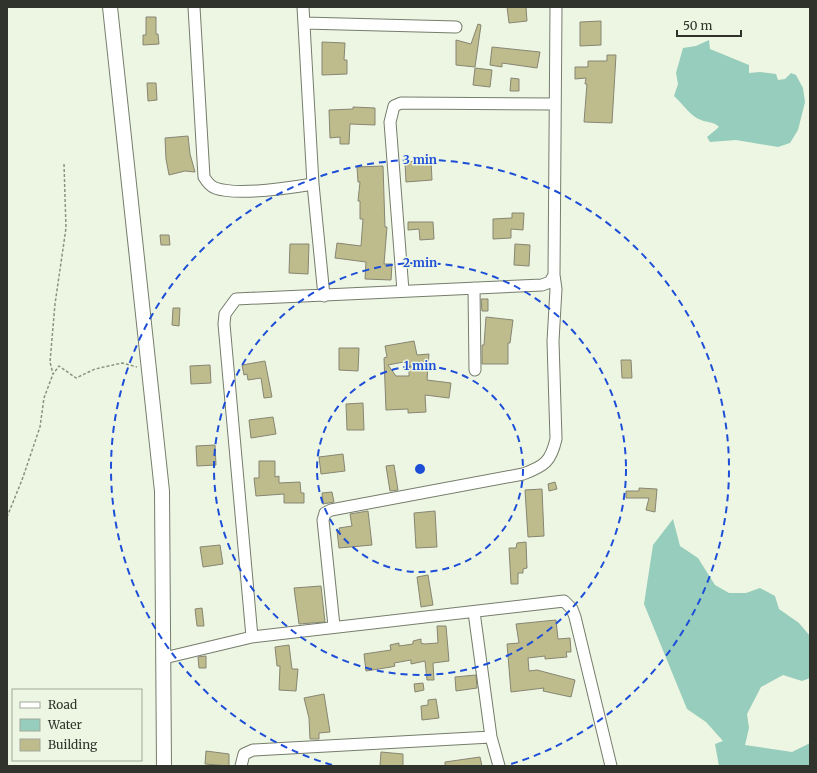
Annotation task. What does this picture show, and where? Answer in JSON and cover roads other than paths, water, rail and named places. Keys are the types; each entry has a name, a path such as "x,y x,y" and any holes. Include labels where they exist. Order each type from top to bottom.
{"main road":[{"path":"110,7 162,491 164,766"}],"street":[{"path":"194,7 204,177 208,184 223,190 245,191 283,189 313,184"},
{"path":"303,7 313,184 324,296"},
{"path":"334,626 323,520 325,513 331,510 402,495 523,474 541,468 553,454 556,438 553,341 556,289 554,275 556,7"},
{"path":"304,22 456,27"},
{"path":"403,291 390,122 394,106 401,103 555,104"},
{"path":"252,637 224,324 225,314 236,299 248,297 267,299 542,285 550,282 554,275"},
{"path":"474,288 475,370"},
{"path":"164,658 252,637 334,626 564,602 572,609 611,766"},
{"path":"474,612 491,737 499,766"},
{"path":"241,766 244,754 253,750 491,737"}],"water":[{"path":"709,40 710,49 749,65 749,73 760,72 776,74 778,80 785,79 791,73 796,75 803,88 805,102 798,130 790,143 778,147 736,140 710,142 707,137 719,127 715,124 693,116 674,96 678,84 676,73 683,48 696,46"},
{"path":"673,519 680,546 698,558 715,585 729,593 746,593 760,588 775,596 779,609 799,623 810,636 810,678 802,681 783,675 761,687 747,714 749,728 745,745 792,752 810,743 810,766 719,766 715,744 723,741 706,722 687,709 644,604 653,545"}]}
